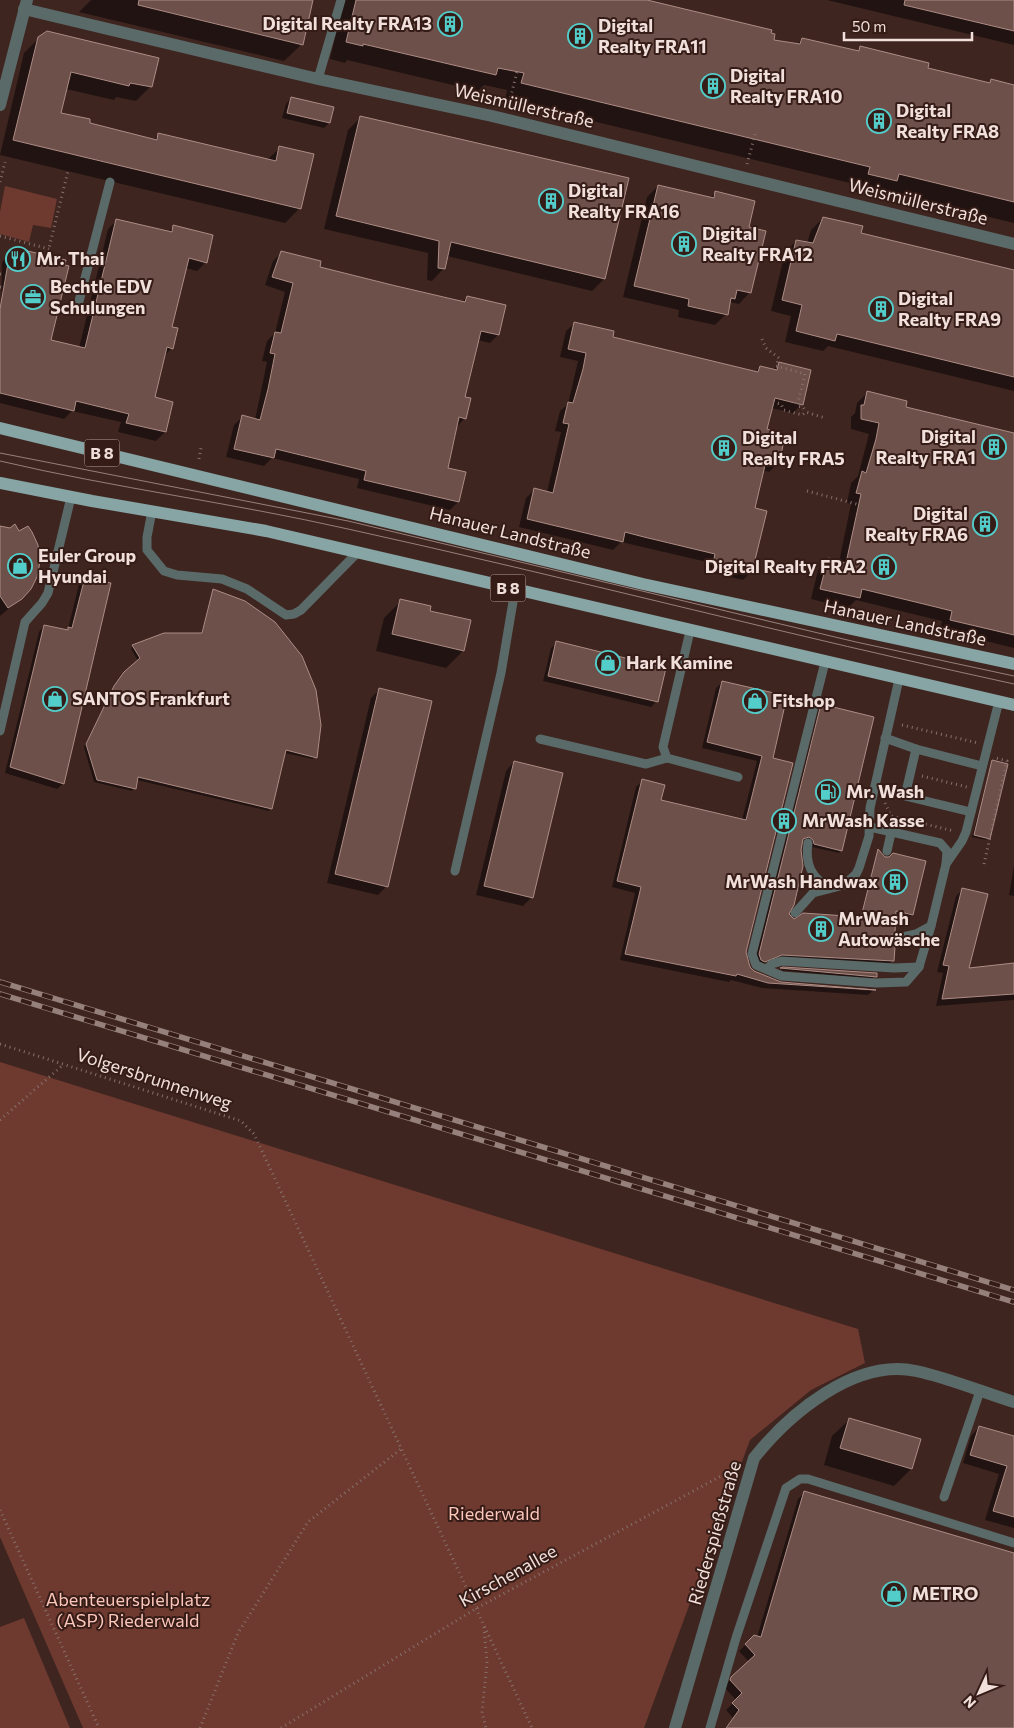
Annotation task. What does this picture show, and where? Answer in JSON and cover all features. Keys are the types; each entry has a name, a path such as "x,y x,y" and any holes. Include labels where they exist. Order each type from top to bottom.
{"main road":[{"name":"Hanauer Landstraße","path":"0,428 653,586 1014,664"},
{"path":"0,436 31,436"},
{"name":"B 8","path":"0,483 266,531 1014,705"}],"street":[{"name":"Weismüllerstraße","path":"26,4 318,79 504,119 1014,244"},
{"path":"1,99 26,4"},
{"name":"Riederspießstraße","path":"676,1728 754,1458 772,1436 794,1416 820,1397 854,1379 877,1372 914,1371 1014,1402"}],"lane":[{"path":"318,79 341,0"},
{"path":"77,309 110,182"},
{"path":"0,731 25,622 42,604 48,593 71,497"},
{"path":"152,511 147,537 147,550 164,571 177,575 222,579 248,589 286,615 294,614 301,610 357,553"},
{"path":"454,871 501,672 515,590"},
{"path":"667,758 663,747 690,631"},
{"path":"825,662 752,954 756,965 782,976 895,983 906,982 919,967 946,864 947,851 940,843 870,827"},
{"path":"795,913 813,893 830,887 844,885 856,874 870,827 870,808 899,679"},
{"path":"946,864 962,841 999,702"},
{"path":"885,738 916,749 982,766"},
{"path":"540,739 646,764 667,758 738,777"},
{"path":"916,749 905,796 971,812"},
{"path":"887,851 891,833"},
{"path":"808,843 806,855 810,868 818,880 830,887"},
{"path":"894,939 908,936 931,926"},
{"path":"768,969 772,964 782,961 894,968 919,967"},
{"path":"944,1497 980,1391"},
{"path":"710,1728 736,1638 786,1488 792,1482 808,1479 1014,1543"}],"path":[{"path":"504,119 517,72"},
{"path":"745,177 756,131"},
{"path":"0,182 5,162"},
{"path":"48,256 68,171"},
{"path":"0,236 49,249"},
{"path":"0,274 5,275"},
{"path":"0,287 5,288"},
{"path":"762,338 766,348 779,358 776,366 806,374 797,406 803,407 806,412 825,418"},
{"path":"773,402 781,404 784,410 802,415 806,412"},
{"path":"199,459 201,448"},
{"path":"807,492 860,505"},
{"path":"901,731 902,724 980,744"},
{"path":"984,864 1007,761 993,758"},
{"path":"919,775 967,787"},
{"path":"0,1044 64,1064"},
{"name":"Volgersbrunnenweg","path":"0,1120 64,1064 241,1121 254,1134 401,1449"},
{"path":"200,1728 238,1633 308,1522 401,1449 532,1728"},
{"name":"Kirschenallee","path":"281,1728 477,1608 754,1458"},
{"path":"0,1510 99,1728"},
{"path":"484,1624 487,1663 482,1713 486,1728"}],"green space":[{"path":"5,186 57,199 51,228 33,225 29,242 0,234 0,212"},
{"name":"Riederwald","path":"0,1062 858,1329 865,1363 811,1390 750,1440 644,1728 83,1728 0,1537"},
{"path":"24,1618 70,1728 0,1728 0,1627"}],"building":[{"path":"139,0 313,0 303,45 138,5"},
{"path":"356,0 647,0 772,30 771,33 775,34 774,40 800,44 802,38 859,51 860,46 929,63 928,68 990,83 991,79 1014,85 1014,202 899,174 897,181 868,174 870,167 521,83 524,73 498,68 496,75 363,44 363,46 346,42"},
{"path":"905,0 1014,0 1014,31 904,5"},
{"path":"47,31 159,58 152,87 130,83 129,86 71,72 61,113 90,119 90,123 157,140 158,133 276,161 279,146 314,154 301,209 13,140 38,37"},
{"path":"291,97 334,107 330,123 287,113"},
{"path":"360,116 629,178 605,279 451,242 445,269 438,268 439,241 336,216"},
{"name":"Digital Realty FRA12","path":"658,185 714,198 715,191 755,201 749,227 766,231 751,293 737,290 735,299 731,298 728,315 688,306 689,299 634,286"},
{"path":"823,217 863,226 861,233 1014,270 1014,377 837,334 835,341 796,331 802,305 782,300 796,240 813,243"},
{"path":"116,219 172,232 173,225 213,235 207,263 189,258 172,327 178,328 173,349 167,347 155,397 173,402 166,432 126,423 129,414 76,401 74,411 0,393 0,309 10,252 14,253 15,248 66,260 65,265 69,266 51,340 85,348"},
{"path":"281,251 321,261 320,267 392,285 465,302 467,296 506,305 499,335 481,331 465,397 471,398 466,419 459,417 448,468 466,472 459,502 364,480 366,471 276,449 274,458 234,449 242,415 260,420 268,389 275,354 270,353 275,332 281,333 293,283 272,277"},
{"path":"574,322 614,331 613,337 758,372 760,366 777,370 779,362 811,370 803,405 775,398 767,429 785,436 779,464 766,461 755,508 767,511 752,572 713,563 715,554 625,532 623,542 527,519 534,488 553,493 569,424 563,423 568,402 573,403 583,369 586,353 568,349"},
{"path":"867,391 907,401 906,407 1014,433 1014,635 950,620 952,611 862,589 860,598 820,589 828,558 846,563 861,494 856,493 862,471 866,473 876,439 879,423 861,419 861,405 864,405"},
{"name":"Euler Group Hyundai","path":"15,524 19,531 28,526 32,532 38,545 40,562 37,577 31,589 22,599 8,608 0,596 0,526 10,528"},
{"name":"SANTOS Frankfurt","path":"85,577 111,583 64,784 10,767 44,625 68,630 68,627 72,628"},
{"path":"213,589 245,601 275,622 302,656 316,690 321,725 317,758 286,750 272,809 138,777 136,789 97,780 86,744 114,686 124,672 140,658 132,645 164,633 202,633"},
{"path":"400,599 431,606 430,611 471,620 464,651 392,634"},
{"path":"556,641 666,668 658,702 548,676"},
{"path":"722,681 787,696 773,758 793,763 746,952 750,967 754,971 781,982 876,990 768,983 737,974 736,976 625,954 641,887 617,881 642,779 665,785 661,800 746,820 762,756 707,742"},
{"path":"379,688 432,701 388,887 335,874"},
{"path":"821,704 874,717 842,851 814,844 813,840 809,837 803,839 801,850 803,866 794,905 789,914 794,919 803,913 861,917 878,849 885,857 889,857 893,853 926,861 913,915 896,911 895,932 888,938 889,943 895,947 894,961 782,955 765,962 761,960 759,954"},
{"path":"992,760 1008,764 990,839 974,835"},
{"path":"514,761 563,773 533,898 484,886"},
{"path":"962,888 988,894 969,968 1014,963 1014,994 942,999 949,966 943,965"},
{"path":"780,968 877,973 877,977"},
{"path":"849,1418 921,1439 912,1469 840,1448"},
{"path":"979,1426 1014,1436 1014,1517 993,1511 1007,1466 970,1455"},
{"name":"METRO","path":"804,1491 1014,1553 1014,1728 726,1728 739,1710 732,1703 742,1693 730,1680 755,1655 745,1644 754,1635 761,1637"}],"tram line":[{"path":"0,453 348,521 856,642 1014,676"},
{"path":"0,461 43,471 348,529 1014,684"}],"railway":[{"path":"0,982 1014,1290"},
{"path":"0,994 1014,1302"}],"place":[{"name":"Digital Realty FRA13","path":"450,24"},
{"name":"Digital Realty FRA11","path":"580,36"},
{"name":"Digital Realty FRA10","path":"713,86"},
{"name":"Digital Realty FRA8","path":"879,121"},
{"name":"Digital Realty FRA16","path":"551,201"},
{"name":"Digital Realty FRA12","path":"684,244"},
{"name":"Mr. Thai","path":"18,259"},
{"name":"Bechtle EDV Schulungen","path":"33,297"},
{"name":"Digital Realty FRA9","path":"881,309"},
{"name":"Digital Realty FRA1","path":"994,447"},
{"name":"Digital Realty FRA5","path":"724,448"},
{"name":"Digital Realty FRA6","path":"985,524"},
{"name":"Euler Group Hyundai","path":"20,566"},
{"name":"Digital Realty FRA2","path":"884,567"},
{"name":"Hark Kamine","path":"608,663"},
{"name":"SANTOS Frankfurt","path":"55,699"},
{"name":"Fitshop","path":"755,701"},
{"name":"Mr. Wash","path":"828,792"},
{"name":"MrWash Kasse","path":"784,821"},
{"name":"MrWash Handwax","path":"895,882"},
{"name":"MrWash Autowäsche","path":"821,929"},
{"name":"METRO","path":"894,1594"}],"park label":[{"name":"Abenteuerspielplatz (ASP) Riederwald","path":"128,1610"}]}
